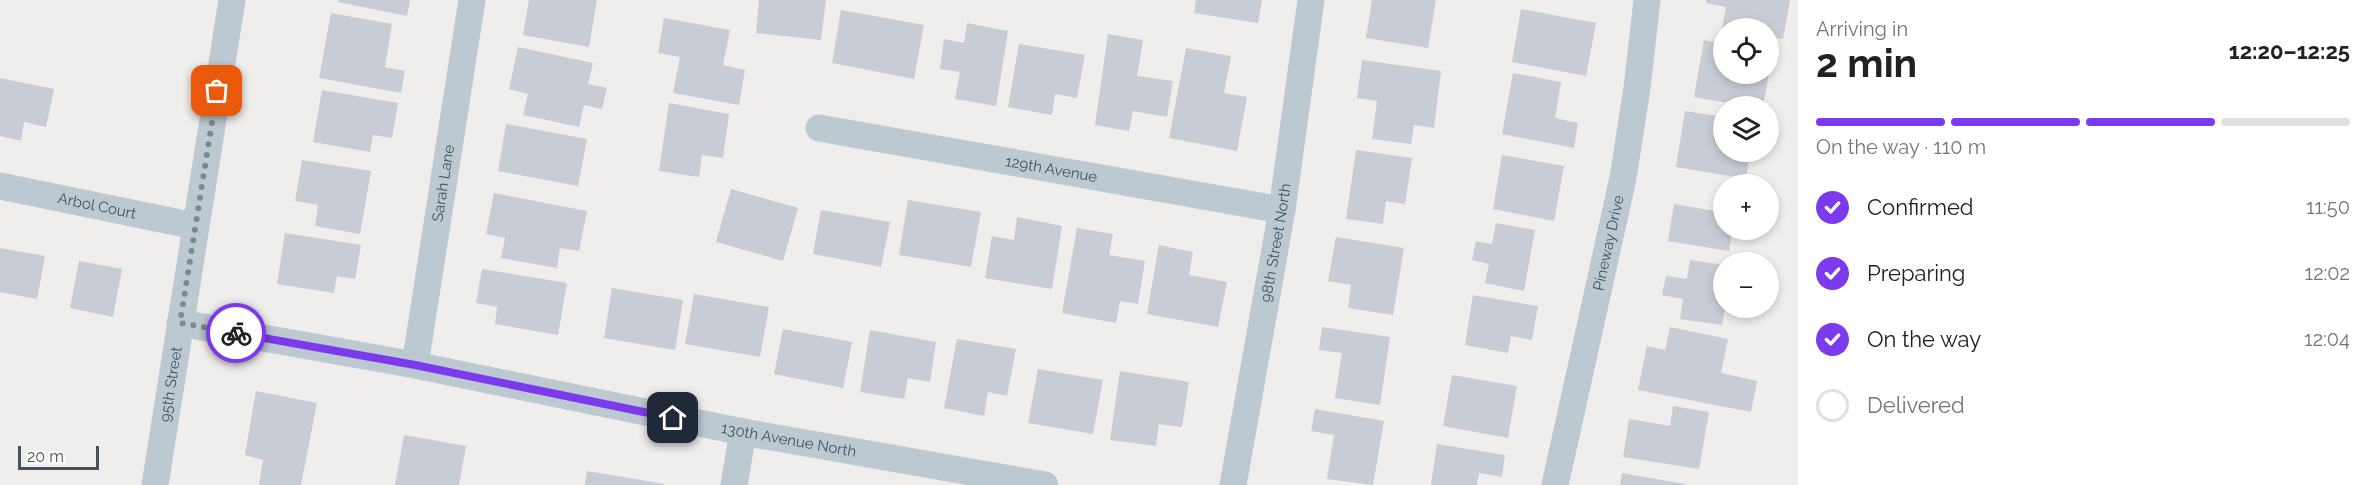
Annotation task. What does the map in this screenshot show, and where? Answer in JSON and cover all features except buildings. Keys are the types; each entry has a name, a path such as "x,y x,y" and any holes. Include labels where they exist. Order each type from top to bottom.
{"street":[{"name":"95th Street","path":"155,485 232,0"},
{"name":"Sarah Lane","path":"415,365 472,0"},
{"name":"98th Street North","path":"1233,485 1282,210 1311,0"},
{"name":"Pineway Drive","path":"1555,485 1623,178 1637,88 1647,0"},
{"name":"129th Avenue","path":"819,128 1282,210"},
{"name":"Arbol Court","path":"0,186 195,226"},
{"name":"130th Avenue North","path":"180,323 415,365 743,432 1045,485"},
{"path":"734,485 743,432"}],"way so far":[{"path":"217,91 180,323 236,333"}],"route":[{"path":"236,333 415,365 673,418"}]}
